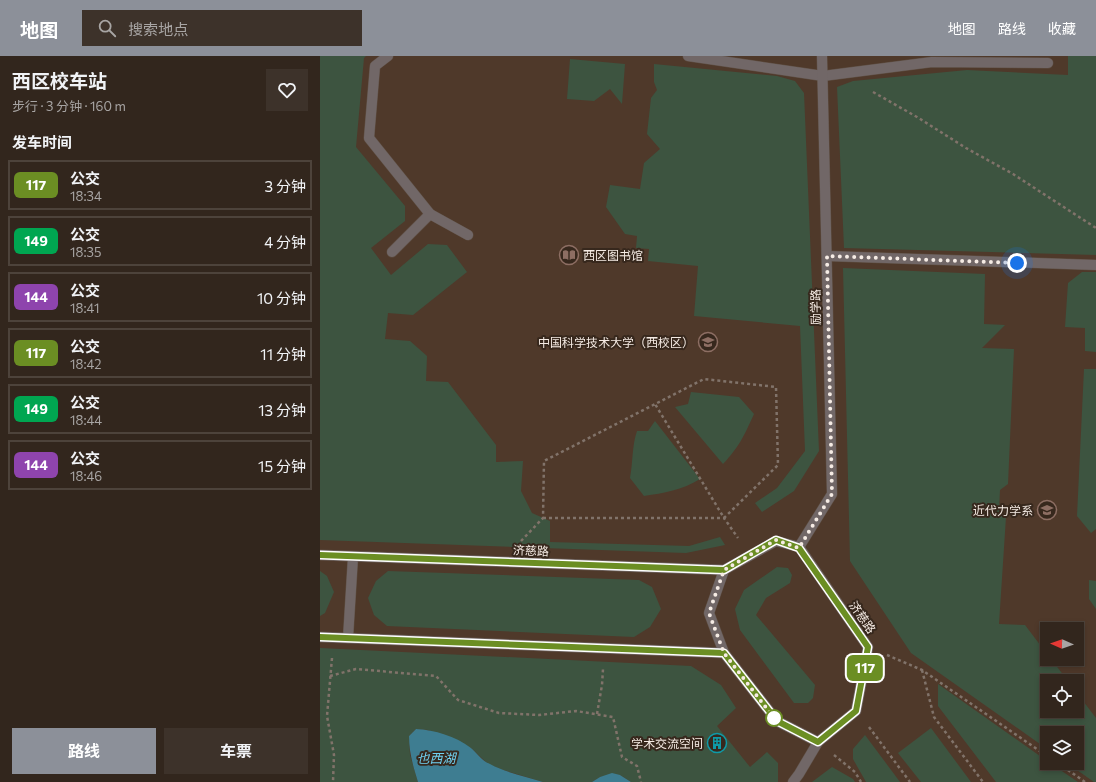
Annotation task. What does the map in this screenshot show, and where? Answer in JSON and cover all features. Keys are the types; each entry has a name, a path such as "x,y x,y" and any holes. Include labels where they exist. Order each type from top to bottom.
{"street":[{"path":"388,56 375,66 369,138 430,214 468,235"},
{"path":"688,56 823,76 932,62 1048,63"},
{"name":"励学路","path":"799,548 832,494 822,56"},
{"path":"392,252 430,214"},
{"path":"827,256 1096,265"},
{"path":"799,548 776,540 724,570 709,613 724,653 777,721 818,742"},
{"name":"济慈路","path":"799,548 868,647 856,711"},
{"name":"济慈路","path":"320,555 724,570"},
{"path":"348,638 353,557"},
{"path":"320,637 724,653"},
{"path":"793,782 800,774 818,742 856,711"}],"path":[{"path":"868,91 876,93 917,116 966,148 1013,174 1096,228"},
{"path":"704,379 776,387 778,465 724,518 543,518 544,461 654,404 704,379"},
{"path":"654,404 724,518 751,555"},
{"path":"333,782 334,754 327,716 334,637"},
{"path":"868,647 922,670 1040,751"},
{"path":"597,714 602,685 604,648"},
{"path":"330,676 356,669 436,676 458,700 499,713 539,715 576,711 613,717 622,757 637,766 641,782"},
{"path":"922,670 934,717 984,782"},
{"path":"856,711 910,782"},
{"path":"818,742 855,772 861,782"},
{"path":"1068,770 1085,782"}],"shaded area":[{"name":"中国科学技术大学（西校区）","path":"320,56 1096,56 1096,782 320,782"}],"green space":[{"path":"320,56 366,56 364,58 356,147 405,206 405,221 371,248 391,275 428,244 447,245 467,272 413,315 388,313 385,339 410,341 427,356 426,381 448,382 496,445 496,462 523,461 521,491 532,513 550,521 550,542 689,546 720,537 725,545 686,553 320,540"},
{"path":"1068,56 1096,56 1096,255 844,248 837,87 853,81 967,70 1068,75"},
{"path":"570,59 625,64 622,104 610,89 594,101 567,99"},
{"path":"654,64 777,76 795,81 804,93 819,451 794,491 762,512 755,503 777,488 805,451 800,326 694,316 698,266 648,261 649,249 636,248 637,236 625,234 606,207 610,185 640,189 644,163 660,149 647,134 651,98 657,90 654,82"},
{"path":"843,268 985,274 984,324 1005,325 982,348 1014,349 1008,484 1000,490 999,510 1006,517 999,624 1025,625 1040,645 1040,666 1056,666 1063,674 1040,674 1040,718 1084,718 1084,702 1096,718 1096,782 1077,770 1084,770 1084,726 1040,726 1040,744 911,653 850,561"},
{"path":"1082,272 1096,272 1096,352 1085,351 1085,328 1065,327 1068,283"},
{"path":"1084,369 1096,369 1096,529 1091,533 1077,516"},
{"path":"691,392 739,397 754,414 741,441 723,464 675,407 688,404"},
{"path":"655,421 700,479 680,488 644,496 630,478 634,442 637,431 648,431"},
{"path":"777,567 788,568 792,575 790,583 766,598 756,615 815,685 813,698 808,703 794,703 740,630 735,609 744,590"},
{"path":"320,571 327,576 334,592 325,613 320,616"},
{"path":"388,571 639,580 652,587 661,609 650,627 634,637 387,626 374,615 368,598 376,581"},
{"path":"1089,580 1096,581 1096,609 1089,599"},
{"path":"320,648 691,666 721,685 736,708 717,726 750,767 767,752 778,763 778,782 631,782 620,775 600,777 592,782 543,782 488,764 471,748 428,730 416,729 409,736 410,755 418,782 320,782"},
{"path":"938,684 1040,756 1040,770 1060,770 1078,782 996,782 938,706"},
{"path":"931,728 971,782 921,782 898,753"},
{"path":"865,735 900,782 866,782 853,759 853,749"},
{"path":"832,767 853,779 855,782 812,782"}],"water":[{"name":"也西湖","path":"416,729 438,732 452,737 471,748 484,761 496,767 543,782 418,782 409,742 409,736"},
{"path":"612,773 620,775 631,782 592,782 600,777"}],"bus line":[{"name":"117","path":"320,555 724,570 776,540 799,548 868,647 856,711 818,742 777,721 724,653 320,637"}],"place":[{"name":"西区图书馆","path":"569,255"},
{"name":"中国科学技术大学（西校区）","path":"708,342"},
{"name":"近代力学系","path":"1047,510"},
{"name":"学术交流空间","path":"717,743"}],"route":[{"path":"774,718 724,653 709,613 724,570 776,540 799,548 832,494 827,256 1017,263"}]}
